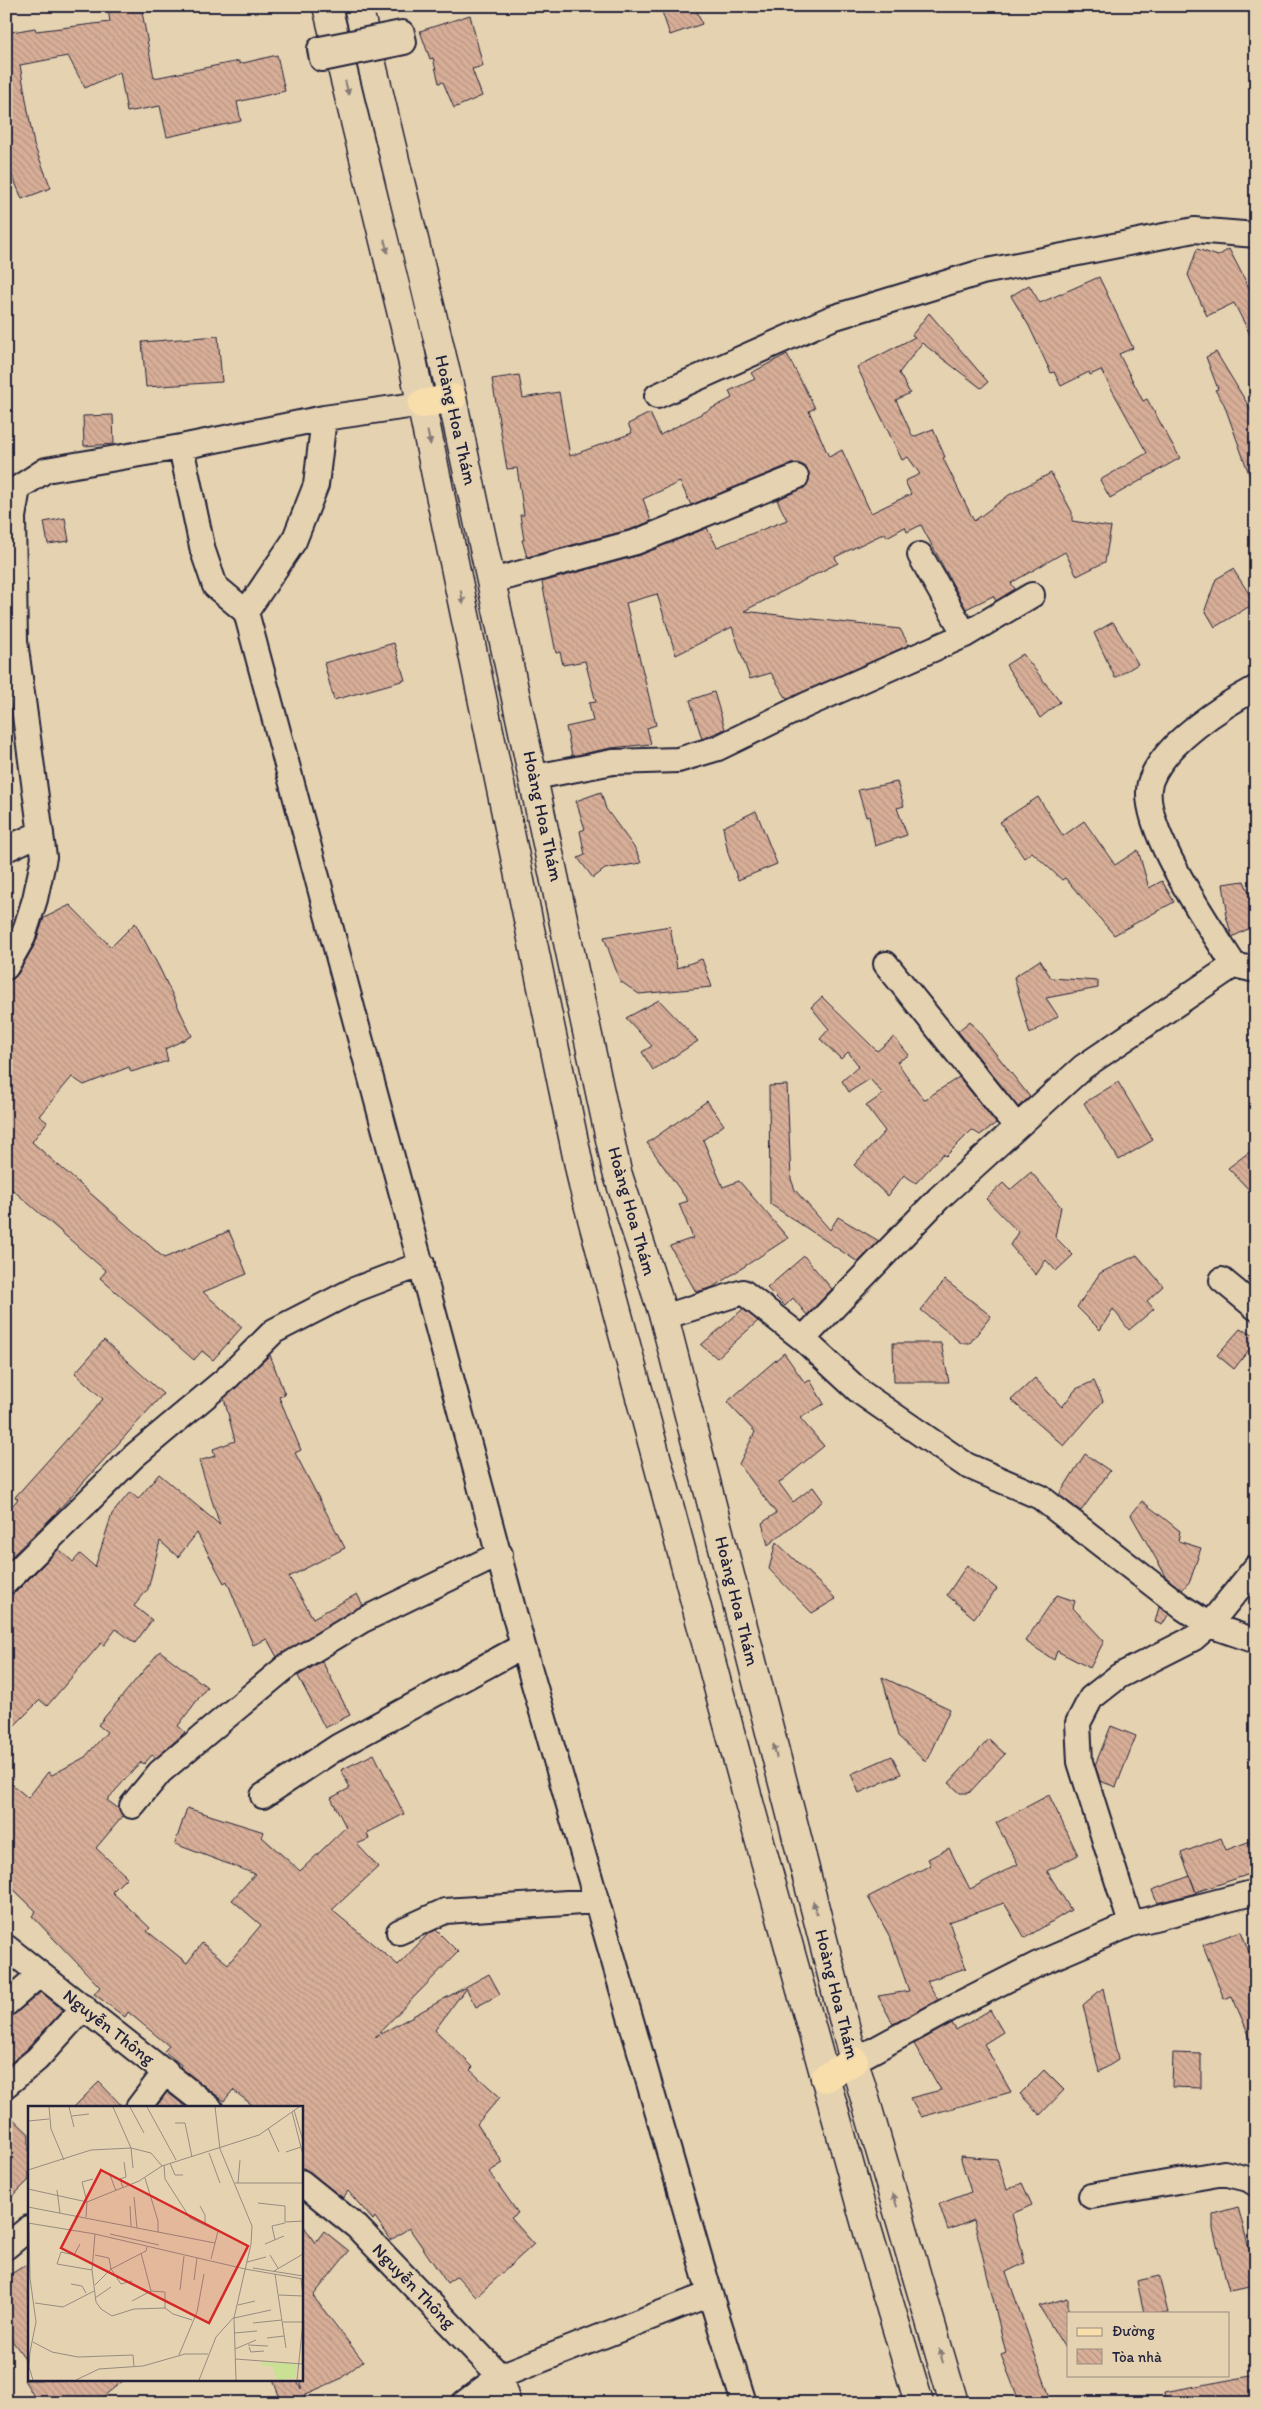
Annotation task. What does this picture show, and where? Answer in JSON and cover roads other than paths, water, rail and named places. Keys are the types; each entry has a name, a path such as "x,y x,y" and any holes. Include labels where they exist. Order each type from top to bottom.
{"main road":[{"name":"Hoàng Hoa Thám","path":"328,6 422,404 583,1185 825,2078 919,2403"},
{"name":"Hoàng Hoa Thám","path":"358,6 452,398 535,778 617,1172 664,1317 854,2061 954,2403"},
{"path":"422,404 452,398"},
{"path":"825,2078 854,2061"}],"street":[{"path":"657,396 832,318 982,272 1194,230 1256,234"},
{"path":"6,967 23,937 35,899 44,857 14,699 13,517 18,488 46,470 181,447 324,418 422,404"},
{"path":"246,612 294,540 316,485 324,418"},
{"path":"181,447 203,551 215,586 246,612 524,1646 710,2294 744,2403"},
{"path":"492,581 636,542 796,477"},
{"path":"920,555 965,635"},
{"path":"535,778 613,762 678,760 718,748 806,705 965,635 1032,595"},
{"path":"804,1339 938,1198 1016,1126 1083,1068 1245,967 1168,855 1153,817 1150,795 1151,780 1170,750 1224,706 1256,688"},
{"path":"6,849 41,834"},
{"path":"886,964 1016,1126"},
{"path":"6,1582 134,1456 226,1379 274,1331 354,1290 422,1264"},
{"path":"1222,1280 1256,1308"},
{"path":"664,1317 743,1292 804,1339 860,1392 966,1465 1040,1497 1182,1607 1209,1625 1256,1640"},
{"path":"132,1806 160,1772 286,1666 361,1621 500,1554"},
{"path":"1131,1924 1080,1762 1078,1723 1091,1698 1119,1676 1194,1638 1209,1625 1256,1567"},
{"path":"263,1796 339,1746 524,1646"},
{"path":"854,2061 953,2007 1021,1973 1131,1924 1256,1892"},
{"path":"399,1932 445,1911 597,1901"},
{"name":"Nguyễn Thông","path":"6,1947 166,2071 208,2106"},
{"path":"6,2004 40,1974"},
{"path":"6,2085 37,2059 84,2007"},
{"path":"140,2106 166,2071"},
{"path":"1091,2196 1224,2173 1256,2184"},
{"name":"Nguyễn Thông","path":"302,2183 357,2227 500,2376 508,2403"},
{"path":"6,2247 28,2229"},
{"path":"464,2403 500,2376 710,2294"}]}
